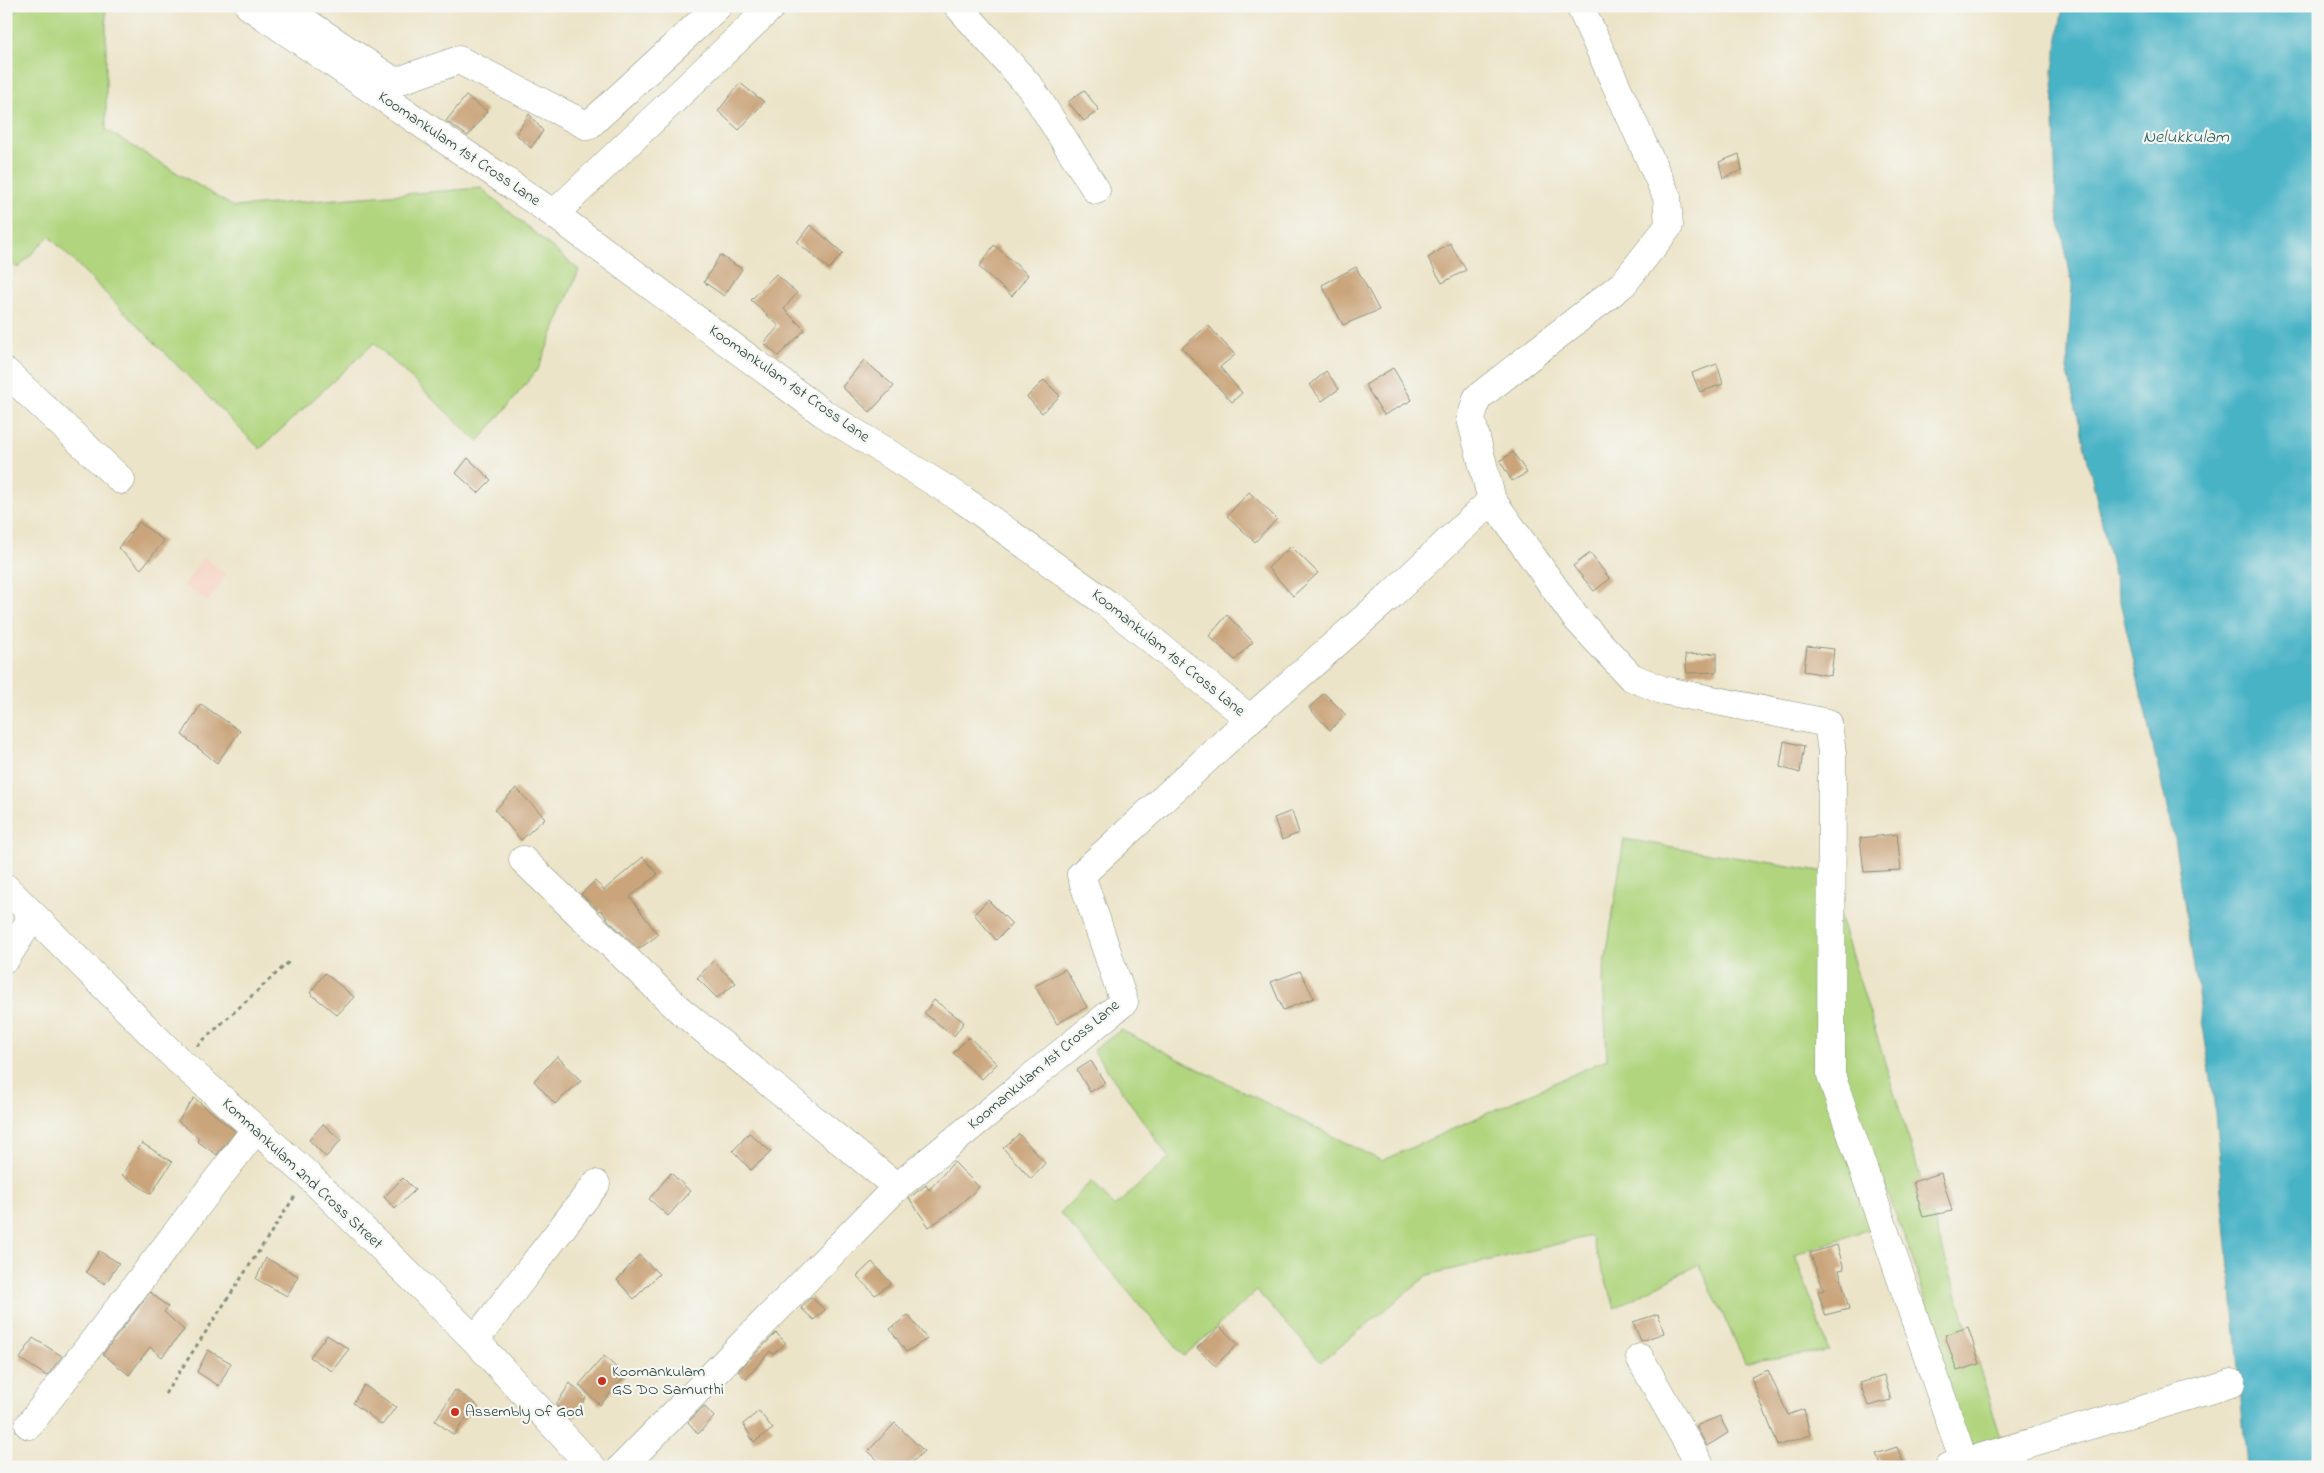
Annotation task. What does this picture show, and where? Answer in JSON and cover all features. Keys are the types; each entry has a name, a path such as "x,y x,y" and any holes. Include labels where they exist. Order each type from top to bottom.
{"street":[{"name":"Koomankulam 1st Cross Lane","path":"249,6 554,214 823,413 962,499 1106,603 1250,719 1081,876 1124,1002 896,1187 622,1467"},
{"path":"282,6 395,82 459,60 588,126 718,6"},
{"path":"554,214 772,6"},
{"path":"958,6 1032,88 1096,190"},
{"path":"1580,6 1667,197 1669,226 1623,284 1477,398 1471,418 1492,500 1575,617 1631,677 1662,690 1828,724 1832,753 1831,1075 1956,1464 2232,1383"},
{"path":"6,372 121,480"},
{"path":"1250,719 1391,595 1492,500"},
{"path":"523,860 681,1011 896,1187"},
{"name":"Kommankulam 2nd Cross Street","path":"6,888 180,1061 309,1176 475,1340 592,1467"},
{"path":"6,958 33,916"},
{"path":"29,1425 256,1129"},
{"path":"475,1340 596,1184"},
{"path":"1640,1358 1702,1467"}],"path":[{"path":"180,1061 291,960"},
{"path":"165,1394 309,1176"}],"shaded area":[{"path":"203,557 227,574 208,602 184,585"}],"green space":[{"path":"21,6 106,6 106,130 234,207 481,188 579,270 538,369 478,442 374,343 260,449 49,236 18,268 6,259 6,12 11,15"},
{"path":"1624,839 1826,872 2010,1467 1952,1467 1932,1321 1911,1254 1820,1018 1872,1228 1795,1255 1829,1351 1745,1362 1699,1264 1615,1308 1591,1236 1428,1275 1321,1362 1257,1291 1184,1356 1060,1213 1092,1180 1114,1207 1169,1158 1093,1050 1121,1030 1382,1161 1607,1059 1603,978"}],"water":[{"name":"Nelukkulam","path":"2063,6 2318,6 2318,1467 2247,1467 2213,1091 2174,838 2067,369 2072,283 2056,203 2053,70"}],"building":[{"path":"740,83 764,102 739,130 718,111"},
{"path":"1084,90 1099,110 1084,121 1068,102"},
{"path":"466,96 487,111 468,136 446,121"},
{"path":"529,114 543,131 531,148 516,134"},
{"path":"1739,154 1742,170 1723,178 1719,162"},
{"path":"810,225 843,253 829,269 797,242"},
{"path":"1450,243 1466,270 1442,283 1428,258"},
{"path":"994,245 1028,275 1012,296 979,267"},
{"path":"720,255 742,269 724,296 704,282"},
{"path":"1356,267 1379,310 1343,325 1322,285"},
{"path":"776,274 797,293 784,309 805,330 778,356 764,343 779,326 751,300"},
{"path":"1208,325 1235,355 1220,367 1242,393 1232,402 1182,348"},
{"path":"864,360 894,386 870,412 842,387"},
{"path":"1717,364 1723,384 1700,392 1692,373"},
{"path":"1393,368 1412,400 1384,415 1365,385"},
{"path":"1326,371 1339,389 1322,401 1310,385"},
{"path":"1044,380 1060,396 1042,413 1027,397"},
{"path":"1513,452 1527,473 1512,481 1500,461"},
{"path":"468,458 491,480 478,493 456,473"},
{"path":"1249,492 1277,519 1255,542 1227,516"},
{"path":"139,522 164,541 141,569 118,548"},
{"path":"1291,546 1318,573 1293,596 1268,568"},
{"path":"1590,553 1610,579 1594,591 1573,566"},
{"path":"1227,615 1253,642 1235,660 1209,636"},
{"path":"1807,646 1834,649 1831,676 1804,671"},
{"path":"1717,653 1717,672 1687,673 1685,655"},
{"path":"1324,693 1346,715 1330,730 1309,708"},
{"path":"201,704 240,731 217,763 182,735"},
{"path":"1784,741 1804,746 1800,773 1780,767"},
{"path":"516,788 545,818 521,840 495,810"},
{"path":"1292,811 1299,833 1282,840 1274,818"},
{"path":"1897,834 1901,870 1864,872 1860,838"},
{"path":"643,857 658,874 630,897 658,935 639,949 609,921 601,910 599,911 581,894 595,881 604,890"},
{"path":"988,900 1012,924 996,940 974,914"},
{"path":"713,961 736,983 717,998 697,978"},
{"path":"1065,969 1087,1007 1057,1024 1035,986"},
{"path":"1300,971 1314,998 1283,1010 1271,982"},
{"path":"325,973 354,997 337,1015 310,993"},
{"path":"934,1000 964,1022 954,1036 924,1013"},
{"path":"969,1037 997,1064 982,1079 953,1053"},
{"path":"557,1056 581,1081 555,1104 534,1081"},
{"path":"1091,1061 1105,1083 1090,1092 1077,1070"},
{"path":"194,1098 235,1131 217,1155 197,1141 199,1138 178,1121"},
{"path":"323,1124 341,1140 326,1157 309,1140"},
{"path":"749,1133 771,1152 751,1170 733,1151"},
{"path":"1019,1134 1045,1163 1031,1179 1003,1148"},
{"path":"142,1143 172,1162 151,1194 122,1175"},
{"path":"954,1162 979,1187 950,1213 929,1227 909,1198 926,1185 929,1190"},
{"path":"671,1173 690,1191 668,1216 649,1199"},
{"path":"1941,1173 1952,1211 1923,1217 1913,1182"},
{"path":"403,1178 415,1190 395,1209 384,1197"},
{"path":"1837,1245 1844,1269 1839,1270 1849,1309 1825,1315 1818,1291 1824,1290 1810,1253"},
{"path":"99,1251 119,1263 105,1284 86,1272"},
{"path":"639,1255 659,1274 634,1299 617,1280"},
{"path":"266,1258 298,1276 287,1296 256,1279"},
{"path":"872,1262 891,1283 875,1295 857,1276"},
{"path":"150,1292 168,1307 164,1312 184,1330 162,1357 150,1347 129,1375 103,1354"},
{"path":"811,1297 825,1310 814,1320 801,1308"},
{"path":"1658,1314 1664,1333 1641,1341 1633,1322"},
{"path":"908,1315 927,1339 906,1352 890,1329"},
{"path":"1220,1327 1238,1344 1215,1366 1197,1348"},
{"path":"1968,1327 1980,1364 1957,1371 1945,1335"},
{"path":"776,1333 786,1343 773,1354 770,1351 746,1379 738,1371"},
{"path":"327,1335 349,1349 332,1371 310,1357"},
{"path":"33,1338 62,1356 47,1376 20,1359"},
{"path":"208,1350 231,1363 219,1386 197,1372"},
{"name":"Koomankulam GS DO Samurthi","path":"604,1356 625,1376 600,1405 579,1385"},
{"path":"1768,1370 1788,1415 1804,1409 1810,1435 1778,1446 1751,1377"},
{"path":"1884,1376 1891,1400 1868,1406 1860,1383"},
{"path":"570,1383 586,1398 571,1419 556,1405"},
{"path":"364,1385 396,1407 382,1425 353,1403"},
{"name":"Assembly Of God","path":"455,1390 476,1404 454,1435 435,1421"},
{"path":"704,1406 714,1417 698,1434 688,1422"},
{"path":"759,1411 773,1429 754,1442 743,1424"},
{"path":"1720,1416 1728,1433 1707,1446 1696,1426"},
{"path":"895,1423 924,1451 907,1467 885,1467 868,1451"},
{"path":"1897,1447 1905,1467 1882,1467 1876,1454"}],"place":[{"name":"Koomankulam GS DO Samurthi","path":"602,1381"},
{"name":"Assembly Of God","path":"455,1412"}]}
